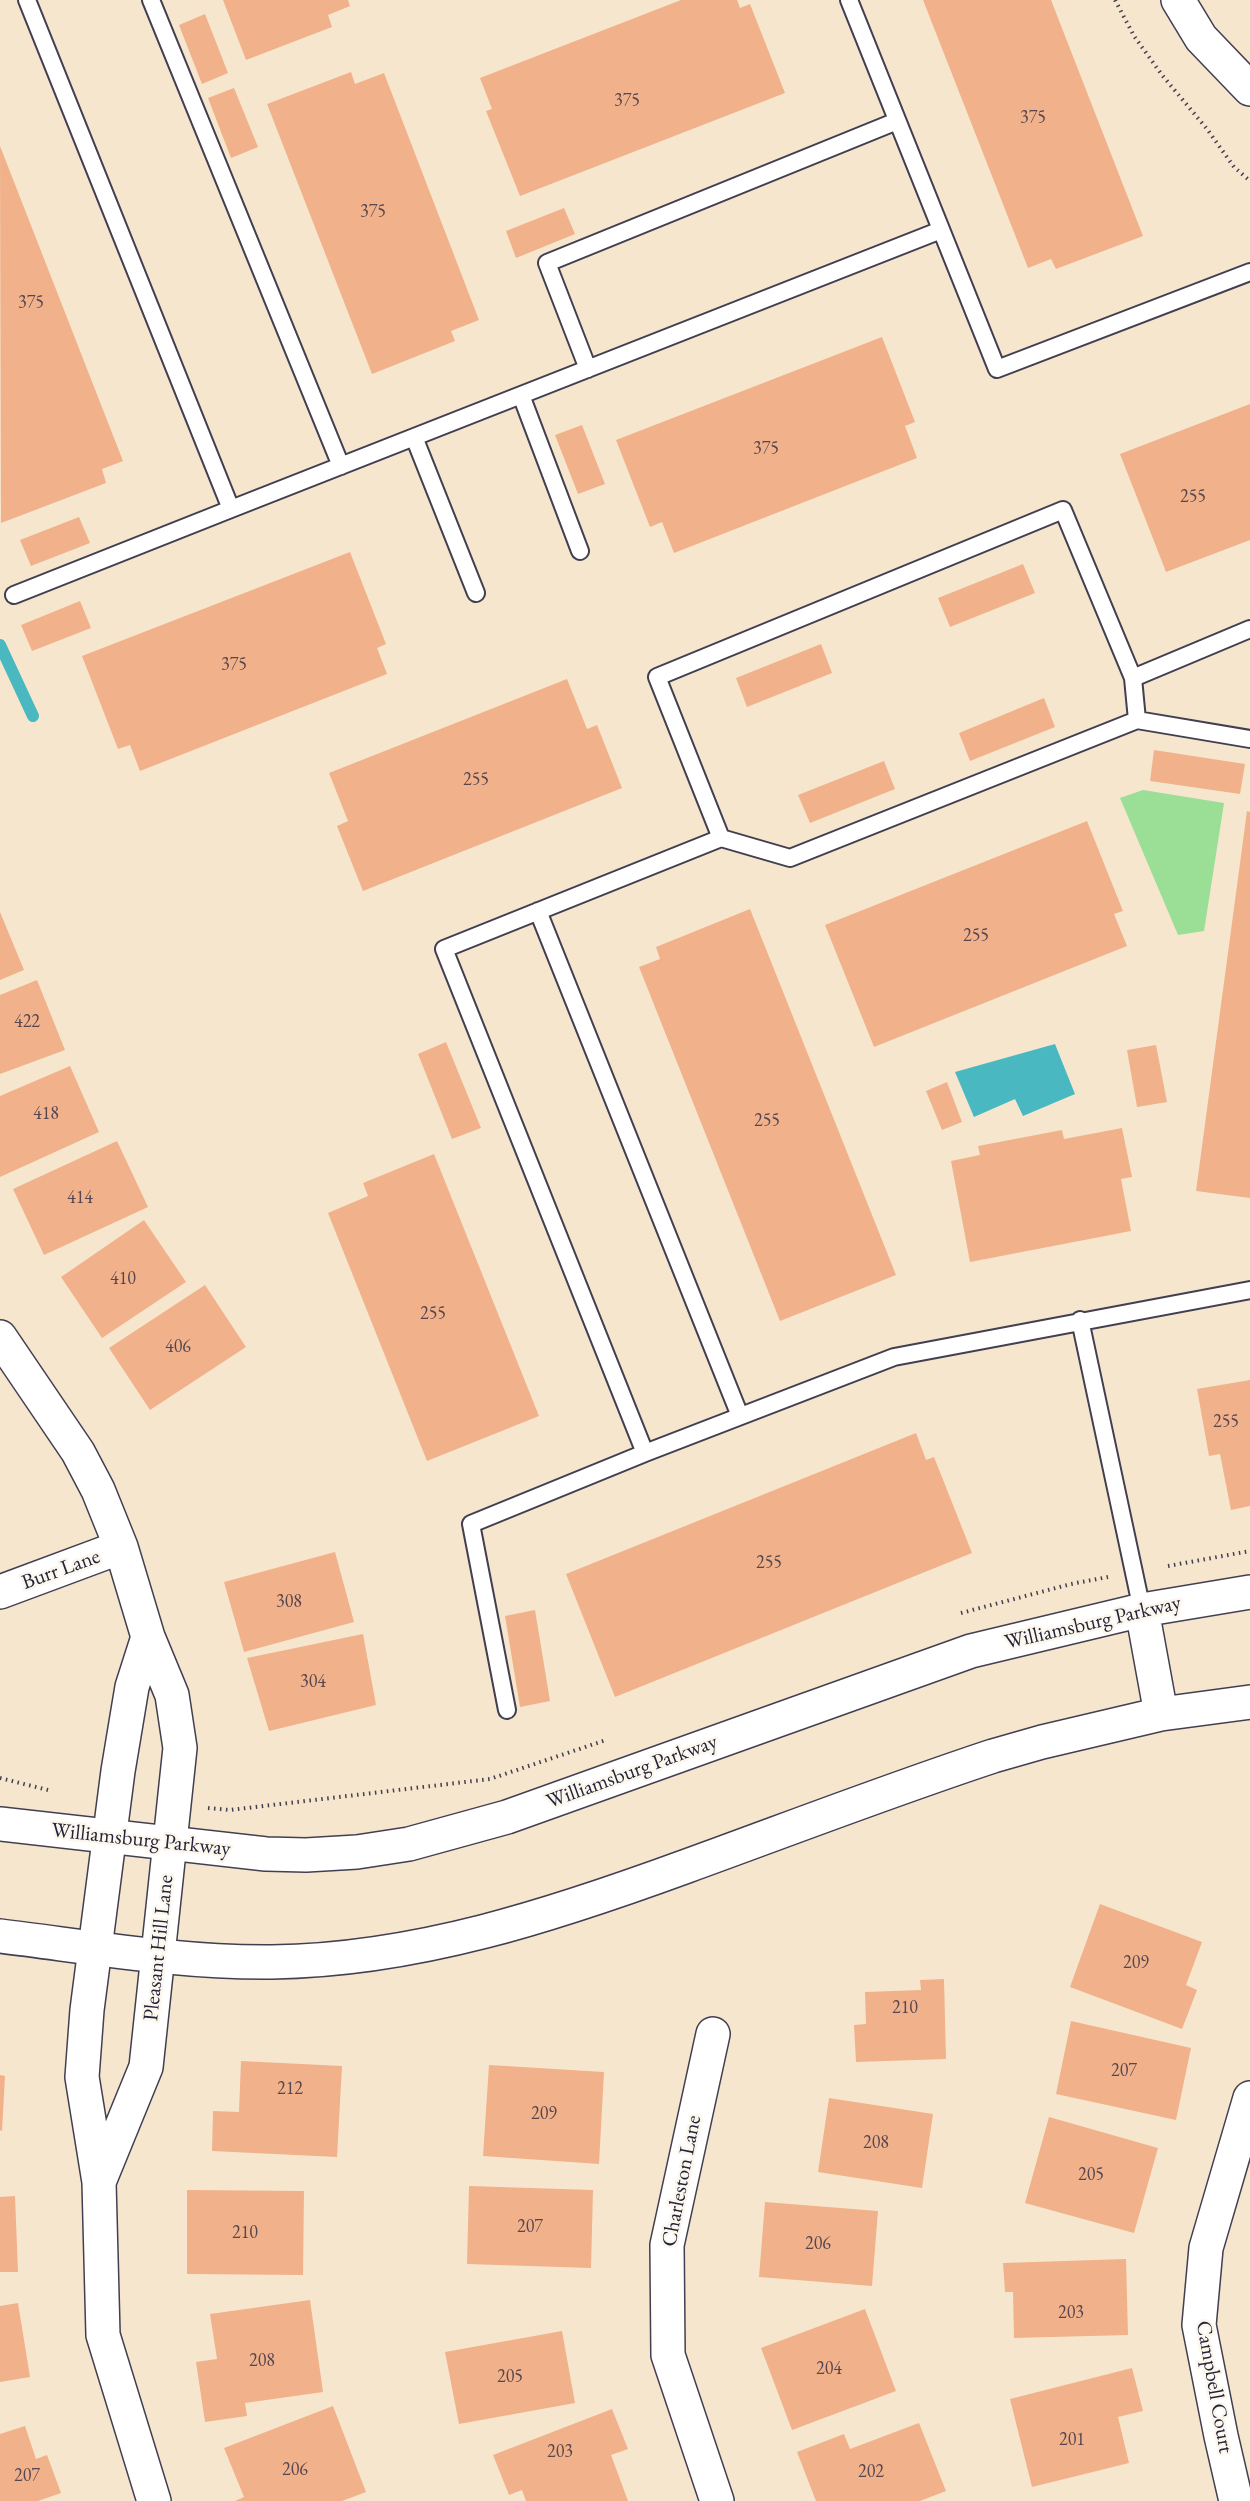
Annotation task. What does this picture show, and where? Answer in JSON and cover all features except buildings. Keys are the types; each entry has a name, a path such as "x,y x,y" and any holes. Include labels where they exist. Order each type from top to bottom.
{"street":[{"path":"1178,0 1201,38 1250,89"},
{"name":"Pleasant Hill Lane","path":"0,1337 78,1452 98,1490 122,1547 148,1638 172,1695 180,1748 146,2067 99,2182"},
{"name":"Burr Lane","path":"0,1592 122,1547"},
{"name":"Williamsburg Parkway","path":"0,1824 170,1845 306,1855 357,1852 409,1844 507,1816 972,1651 1142,1610 1250,1592"},
{"path":"1142,1610 1161,1714"},
{"name":"Pleasant Hill Lane","path":"148,1638 132,1687 114,1800 87,2010 82,2077 99,2182 103,2335 154,2501"},
{"path":"0,1936 158,1955 273,1962 345,1956 479,1935 613,1893 993,1756 1161,1714 1250,1702"},
{"name":"Charleston Lane","path":"713,2034 667,2245 668,2355 717,2501"},
{"name":"Campbell Court","path":"1236,2501 1199,2325 1206,2248 1250,2098"}],"lane":[{"path":"27,0 231,509"},
{"path":"151,0 341,466"},
{"path":"849,0 998,369 1250,272"},
{"path":"588,369 548,263 897,121"},
{"path":"14,595 940,230"},
{"path":"521,395 580,551"},
{"path":"414,437 476,593"},
{"path":"721,838 657,678 1063,510 1133,678 1137,720"},
{"path":"1133,678 1250,629"},
{"path":"645,1453 444,949 721,838 789,858 1137,720 1250,739"},
{"path":"538,911 740,1416"},
{"path":"507,1710 471,1524 645,1453 894,1357 1080,1320 1250,1290"},
{"path":"1080,1320 1142,1610"}],"path":[{"path":"1115,0 1134,36 1162,75 1200,120 1234,167 1250,181"},
{"path":"951,1617 1071,1584 1250,1551"},
{"path":"174,1805 230,1810 490,1779 609,1739"},
{"path":"0,1779 77,1797 114,1800"}],"green space":[{"path":"1143,790 1224,803 1204,931 1178,935 1120,798"}],"water":[{"path":"1055,1044 1075,1094 1023,1116 1015,1099 974,1117 955,1072"}],"waterway":[{"path":"0,645 33,716"}]}
